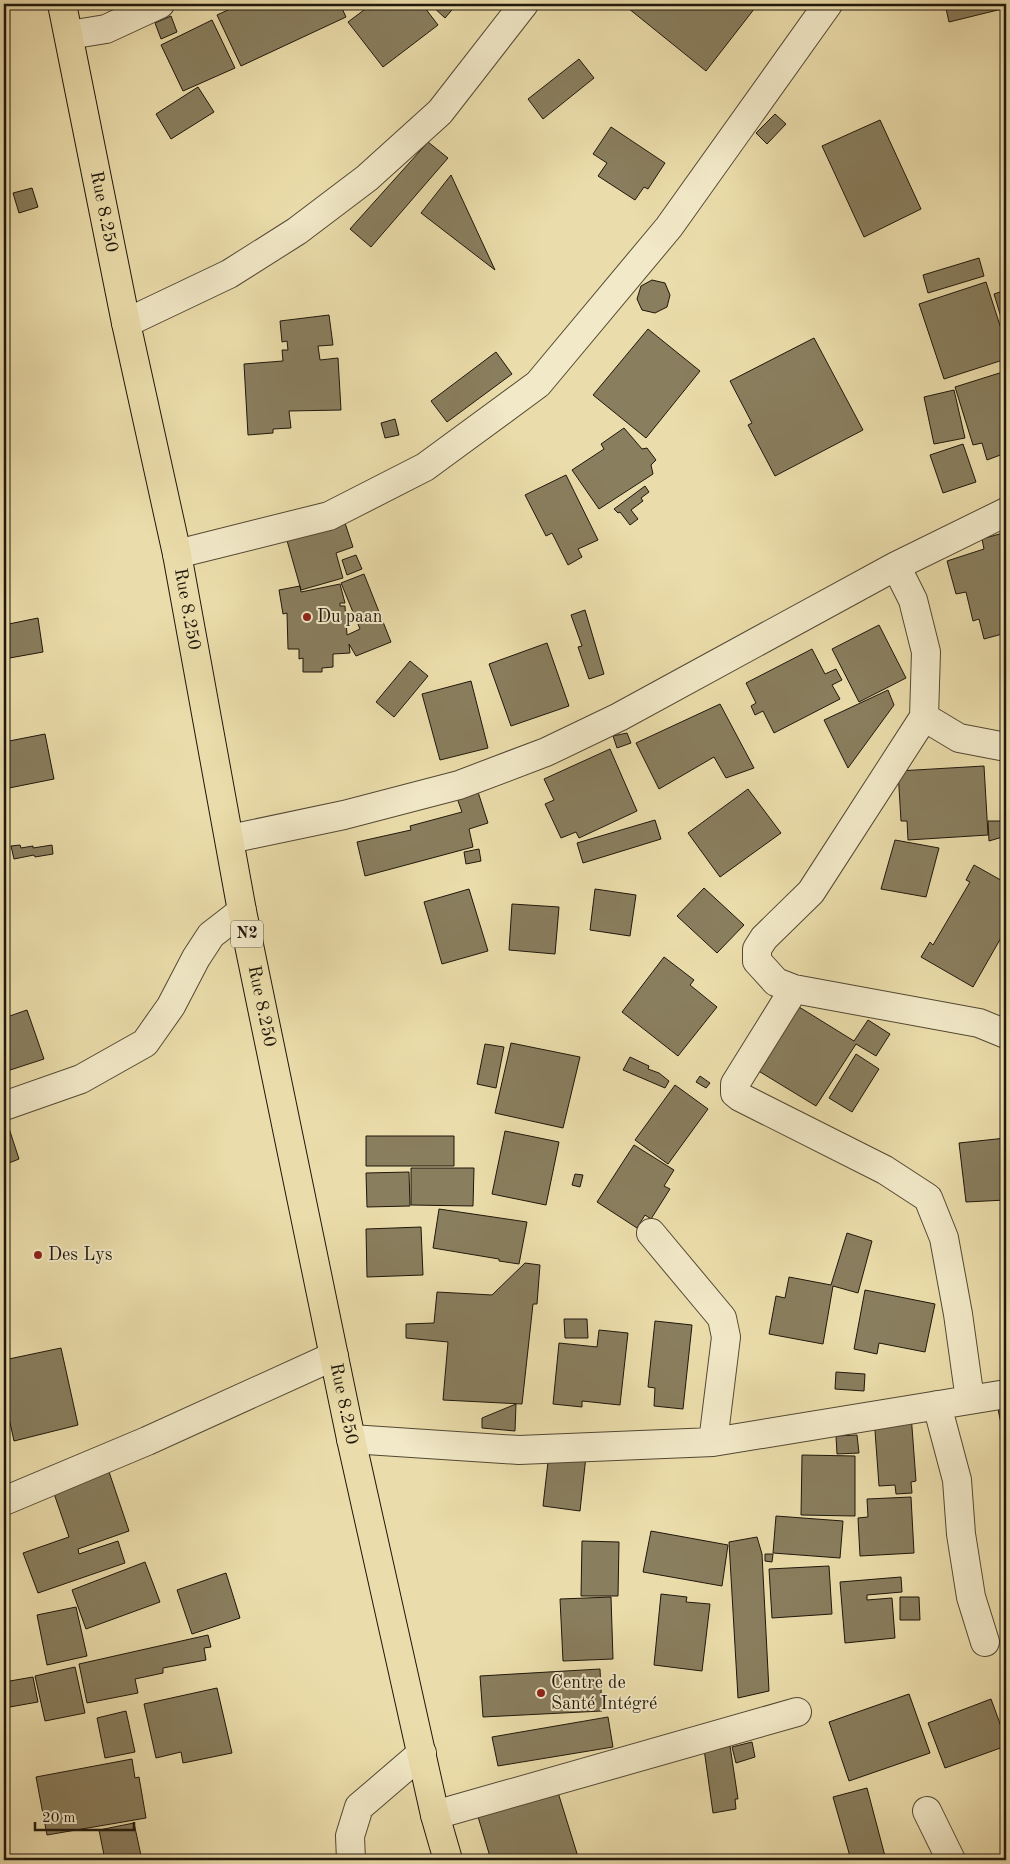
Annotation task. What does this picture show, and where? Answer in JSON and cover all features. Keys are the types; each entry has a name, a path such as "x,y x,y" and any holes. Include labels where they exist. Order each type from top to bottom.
{"highway":[{"name":"Rue 8.250","path":"62,4 126,323 178,554 242,912 351,1439 435,1815 448,1860"}],"street":[{"path":"69,35 106,29 160,4"},
{"path":"126,323 229,274 297,231 367,178 440,112 524,4"},
{"path":"178,554 329,516 425,467 538,384 669,227 828,4"},
{"path":"230,839 344,815 459,785 546,752 619,717 896,566 1006,512"},
{"path":"896,566 913,600 926,652 924,717 811,892 764,938 757,949 757,961 776,982 794,989 979,1023 1006,1034"},
{"path":"924,717 959,738 1006,747"},
{"path":"4,1106 81,1079 145,1042 171,1006 196,958 211,935 242,912"},
{"path":"794,989 735,1084 735,1093 740,1098 885,1170 928,1198 944,1238 958,1314 970,1400"},
{"path":"651,1233 722,1318 726,1337 713,1442"},
{"path":"4,1501 147,1441 334,1356"},
{"path":"351,1439 519,1450 713,1442 1006,1394"},
{"path":"937,1405 957,1480 961,1534 971,1597 985,1642"},
{"path":"435,1815 797,1712"},
{"path":"351,1860 350,1836 359,1806 422,1753"},
{"path":"927,1811 951,1860"}],"building":[{"path":"241,4 340,4 346,17 241,66 217,15"},
{"path":"372,4 422,4 438,25 383,67 348,22"},
{"path":"430,4 457,4 445,18"},
{"path":"623,4 758,4 706,71"},
{"path":"945,4 1006,4 1006,8 949,22"},
{"path":"171,16 177,32 161,39 155,23"},
{"path":"212,20 235,68 183,91 161,45"},
{"path":"579,59 594,78 543,119 528,99"},
{"path":"198,87 214,112 171,139 156,114"},
{"path":"775,114 786,124 767,144 756,133"},
{"path":"880,120 921,209 864,237 822,146"},
{"path":"611,127 665,163 648,189 644,187 635,200 598,176 607,163 593,154"},
{"path":"428,142 448,158 371,247 350,229"},
{"path":"451,175 495,270 421,213"},
{"path":"32,188 38,207 19,213 13,193"},
{"path":"979,258 984,276 928,293 923,275"},
{"path":"652,280 665,283 670,295 667,307 655,313 642,310 637,299 641,286"},
{"path":"986,282 1006,344 1006,359 944,379 919,304"},
{"path":"1006,290 1006,334 994,294"},
{"path":"329,315 333,345 318,346 320,360 338,358 341,410 289,411 291,428 273,429 273,433 248,435 244,364 283,361 282,350 288,350 287,341 282,342 280,321"},
{"path":"648,329 700,371 646,438 593,395"},
{"path":"814,338 863,430 775,476 748,425 752,423 730,381"},
{"path":"496,352 512,374 447,422 431,401"},
{"path":"1006,371 1006,463 1003,454 987,460 982,443 973,445 955,387"},
{"path":"954,390 965,438 934,444 924,397"},
{"path":"395,419 399,435 385,438 381,423"},
{"path":"624,428 642,449 647,448 656,460 651,465 653,474 599,509 572,470 604,449 601,444"},
{"path":"963,444 976,482 943,493 930,455"},
{"path":"566,475 598,540 578,549 582,557 568,565 552,533 546,536 525,495"},
{"path":"645,486 649,492 641,498 643,501 631,510 638,519 630,525 620,512 618,513 614,509"},
{"path":"343,517 353,547 336,553 343,578 301,590 286,537"},
{"path":"1003,533 1006,542 1006,633 984,639 979,619 973,621 966,592 956,594 947,561 984,549 982,539"},
{"path":"356,555 362,569 347,575 342,560"},
{"path":"364,574 391,642 356,656 349,644 350,653 333,654 333,667 322,668 322,672 303,672 303,658 299,659 299,649 288,649 287,613 283,614 279,590 300,586 301,592 340,584 345,603 340,603 340,606 345,606 347,635 360,629 341,583"},
{"path":"585,610 604,674 589,679 578,647 582,646 571,615"},
{"path":"38,618 43,652 4,659 4,625"},
{"path":"879,625 906,678 859,702 832,649"},
{"path":"547,643 569,706 511,726 489,664"},
{"path":"812,649 825,674 836,669 842,680 832,685 840,699 774,733 763,711 755,715 751,706 756,703 746,683"},
{"path":"410,661 428,676 394,717 376,702"},
{"path":"471,681 488,748 440,760 422,694"},
{"path":"888,690 894,705 848,768 824,720"},
{"path":"720,704 754,768 726,778 714,757 659,789 636,743"},
{"path":"627,733 631,743 617,748 613,736"},
{"path":"45,734 54,779 4,789 4,742"},
{"path":"610,749 637,811 579,838 576,832 561,838 545,804 554,800 544,779"},
{"path":"984,766 988,835 908,840 907,821 901,821 898,771"},
{"path":"748,789 781,833 720,877 688,833"},
{"path":"478,792 488,823 469,829 473,847 365,876 357,842 411,830 410,826 462,812 457,798"},
{"path":"1006,813 1006,836 989,841 988,821 1001,821 1001,815"},
{"path":"655,820 661,839 583,863 577,843"},
{"path":"895,840 939,848 926,897 881,889"},
{"path":"20,845 21,848 33,846 33,848 52,845 53,854 14,859 11,846"},
{"path":"479,849 481,861 466,864 464,852"},
{"path":"4,865 7,883 4,883"},
{"path":"974,865 1006,883 1006,929 973,987 921,957 930,942 933,945 970,882 966,880"},
{"path":"704,888 744,925 717,953 677,916"},
{"path":"469,889 488,951 442,964 424,902"},
{"path":"595,889 636,895 630,936 590,930"},
{"path":"512,904 559,907 555,954 509,950"},
{"path":"664,957 694,980 690,985 717,1007 678,1056 622,1012"},
{"path":"791,1002 854,1041 868,1020 890,1034 876,1056 856,1044 816,1106 752,1067"},
{"path":"27,1010 44,1059 4,1072 4,1018"},
{"path":"511,1043 580,1057 563,1128 495,1113"},
{"path":"485,1044 504,1047 496,1088 477,1084"},
{"path":"856,1054 879,1069 852,1112 829,1098"},
{"path":"630,1057 649,1066 648,1069 659,1073 669,1081 665,1088 623,1070"},
{"path":"700,1076 710,1083 706,1088 696,1082"},
{"path":"675,1085 708,1109 668,1164 635,1140"},
{"path":"4,1113 19,1159 4,1165"},
{"path":"505,1131 559,1142 546,1205 492,1194"},
{"path":"366,1136 454,1136 454,1166 366,1166"},
{"path":"1006,1138 1006,1200 966,1202 959,1143"},
{"path":"634,1145 674,1170 664,1186 670,1189 651,1219 645,1215 637,1228 597,1202"},
{"path":"411,1168 474,1168 473,1206 411,1205"},
{"path":"409,1172 410,1206 367,1207 366,1173"},
{"path":"575,1174 583,1175 580,1187 572,1185"},
{"path":"439,1209 527,1222 519,1264 433,1248"},
{"path":"421,1227 423,1275 367,1277 366,1229"},
{"path":"847,1233 872,1241 858,1293 833,1286 823,1344 769,1334 776,1296 785,1298 789,1277 831,1285"},
{"path":"525,1263 540,1265 537,1304 533,1304 522,1404 443,1400 448,1342 406,1338 406,1324 434,1323 437,1292 492,1295"},
{"path":"865,1290 935,1304 925,1352 879,1343 877,1354 854,1349"},
{"path":"564,1319 587,1319 588,1338 565,1338"},
{"path":"655,1321 692,1325 683,1409 654,1406 655,1388 648,1387"},
{"path":"599,1330 628,1333 620,1405 582,1401 582,1407 553,1404 559,1343 597,1347"},
{"path":"61,1348 78,1425 14,1441 4,1395 4,1360"},
{"path":"836,1372 865,1374 864,1391 835,1389"},
{"path":"1006,1390 1006,1448 998,1409"},
{"path":"516,1404 515,1431 482,1428 482,1418"},
{"path":"911,1414 916,1481 911,1482 912,1493 896,1494 895,1485 879,1486 874,1417"},
{"path":"857,1435 859,1453 837,1454 836,1436"},
{"path":"549,1453 586,1456 580,1511 543,1506"},
{"path":"802,1455 855,1456 855,1516 801,1515"},
{"path":"106,1463 129,1531 78,1549 79,1554 118,1541 125,1563 38,1593 23,1553 69,1537 50,1482"},
{"path":"911,1497 914,1553 860,1556 858,1518 868,1517 867,1499"},
{"path":"776,1516 843,1521 840,1558 773,1553"},
{"path":"651,1531 728,1545 722,1586 643,1572"},
{"path":"757,1537 762,1554 769,1691 738,1698 729,1542"},
{"path":"582,1541 619,1542 618,1596 581,1596"},
{"path":"765,1554 773,1554 772,1562 765,1561"},
{"path":"145,1562 160,1602 86,1629 72,1590"},
{"path":"829,1566 832,1614 772,1618 769,1569"},
{"path":"226,1573 240,1618 192,1634 177,1590"},
{"path":"901,1577 902,1592 867,1595 867,1600 892,1598 895,1638 845,1643 840,1582"},
{"path":"661,1594 687,1597 686,1602 710,1604 702,1671 654,1665"},
{"path":"611,1597 613,1659 563,1661 560,1599"},
{"path":"900,1597 919,1597 920,1620 900,1620"},
{"path":"76,1607 87,1656 47,1665 37,1615"},
{"path":"208,1635 211,1647 204,1648 206,1660 163,1668 163,1673 135,1679 138,1693 87,1703 79,1664"},
{"path":"75,1667 85,1713 45,1721 35,1676"},
{"name":"Centre de Santé Intégré","path":"600,1669 602,1711 483,1717 480,1676"},
{"path":"33,1677 38,1702 4,1708 4,1682"},
{"path":"217,1688 232,1753 183,1763 181,1752 156,1758 144,1704"},
{"path":"909,1694 930,1753 849,1781 829,1722"},
{"path":"991,1699 1006,1740 1006,1746 945,1768 928,1723"},
{"path":"126,1711 135,1752 105,1758 97,1718"},
{"path":"608,1717 613,1747 498,1766 492,1737"},
{"path":"752,1742 755,1757 736,1763 732,1747"},
{"path":"730,1746 738,1799 735,1799 736,1809 713,1813 704,1749"},
{"path":"132,1759 135,1778 139,1777 146,1818 47,1835 36,1777"},
{"path":"556,1786 579,1860 491,1860 476,1810"},
{"path":"867,1788 886,1860 851,1860 833,1797"},
{"path":"134,1823 142,1860 105,1860 99,1830"}],"place":[{"name":"Du paan","path":"307,617"},
{"name":"Des Lys","path":"38,1255"},
{"name":"Centre de Santé Intégré","path":"541,1693"}]}
